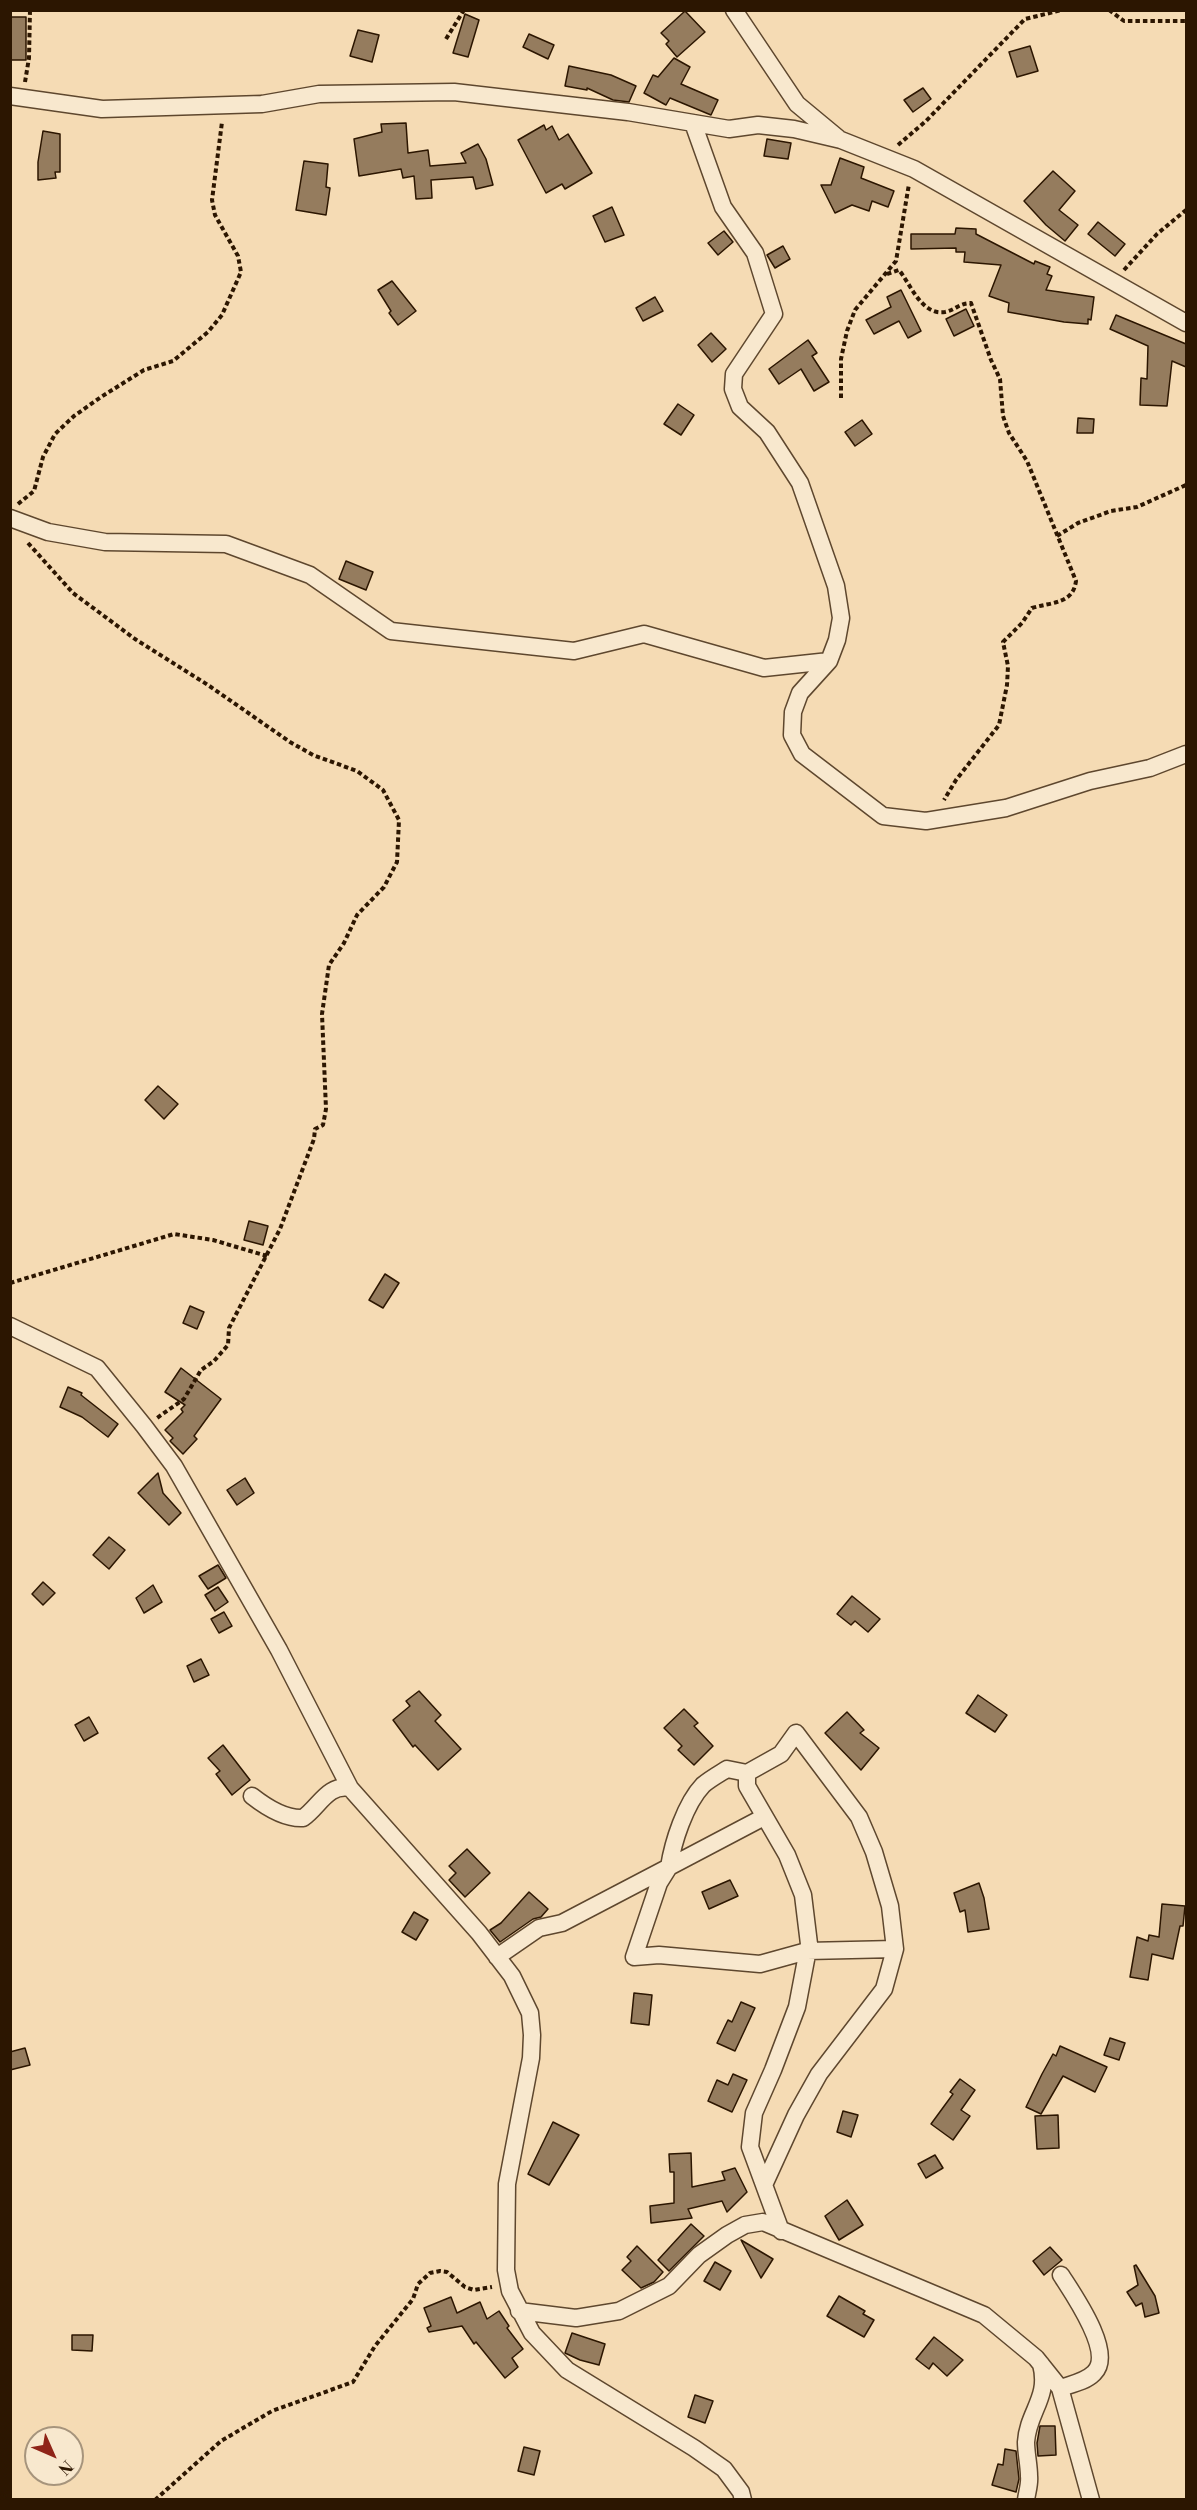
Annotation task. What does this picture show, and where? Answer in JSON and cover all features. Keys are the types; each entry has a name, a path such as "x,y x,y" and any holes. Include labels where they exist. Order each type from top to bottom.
{"street":[{"path":"734,10 797,104 841,140"},
{"path":"16,97 102,109 262,104 319,94 454,92 628,112 729,129 758,125 794,129 841,140 914,169 1186,323"},
{"path":"693,123 723,207 756,253 774,314 734,374 734,389 740,407 766,432 800,483 836,586 841,618 837,640 829,662 800,693 794,712 792,735 802,754 883,816 926,821 1006,808 1090,781 1150,768 1186,754"},
{"path":"12,514 48,532 105,542 226,544 310,575 391,631 574,651 644,634 764,668 829,662"},
{"path":"10,1326 97,1368 144,1426 174,1466 274,1640 350,1788 479,1933 512,1976 530,2013 532,2035 531,2058 507,2184 506,2270 510,2291 532,2333 567,2370 724,2469 741,2492 743,2499"},
{"path":"764,2185 796,2115 819,2074 884,1989 895,1949 890,1906 874,1852 859,1817 796,1733 781,1754 747,1773 727,1769 703,1785 681,1822 672,1845 669,1868 658,1883 634,1957 658,1955 760,1964 807,1951 895,1949"},
{"path":"747,1773 747,1786 787,1855 803,1895 809,1944 797,2007 754,2113 750,2146 781,2230"},
{"path":"252,1796 282,1814 303,1818 333,1789 341,1786 350,1788"},
{"path":"497,1957 539,1928 562,1923 764,1817"},
{"path":"519,2311 576,2318 619,2311 669,2286 699,2255 745,2225 763,2222 984,2315 1040,2363 1060,2388 1091,2499"},
{"path":"1060,2388 1082,2381 1096,2371 1099,2361 1098,2346 1091,2324 1061,2275"},
{"path":"1026,2499 1030,2479 1026,2442 1032,2418 1041,2399 1044,2376 1040,2363"}],"path":[{"path":"16,97 29,58 30,10"},
{"path":"446,39 464,10"},
{"path":"1034,10 1034,16"},
{"path":"884,157 926,121 1025,19 1062,10"},
{"path":"1108,10 1124,21 1186,21"},
{"path":"12,514 34,490 43,457 51,442 74,416 144,370 173,361 208,332 222,315 241,272 238,256 215,215 212,200 222,106"},
{"path":"841,398 841,359 847,331 855,310 896,261 906,192 914,169"},
{"path":"1114,283 1157,234 1186,210"},
{"path":"887,274 899,270 924,306 936,313 948,312 963,303 971,303 1000,379 1003,416 1009,434 1027,460 1076,581 1074,592 1069,598 1032,608 1022,623 1003,642 1008,666 1007,685 999,725 926,821"},
{"path":"1057,536 1078,523 1111,511 1137,507 1186,485"},
{"path":"25,540 74,593 135,639 208,685 290,742 313,755 357,771 383,790 399,820 397,862 384,887 357,915 344,943 329,965 322,1014 326,1109 323,1125 315,1129 314,1139 280,1229 229,1328 228,1344 214,1361 201,1370 184,1398 144,1426"},
{"path":"10,1283 56,1267 174,1234 213,1240 267,1256"},
{"path":"155,2499 221,2441 272,2411 353,2382 375,2346 413,2299 418,2284 430,2273 447,2272 474,2290 489,2286 510,2291"}],"building":[{"path":"685,11 705,32 677,57 666,44 669,41 661,33"},
{"path":"465,14 479,20 468,57 453,53"},
{"path":"10,17 26,17 26,60 10,60"},
{"path":"358,30 379,35 372,62 350,56"},
{"path":"529,34 554,45 548,59 523,47"},
{"path":"1030,46 1038,71 1017,77 1009,52"},
{"path":"674,58 690,67 681,84 718,100 711,115 670,98 666,105 644,93 653,75 658,77"},
{"path":"569,66 611,75 636,86 629,102 613,100 587,88 587,90 565,86"},
{"path":"923,88 931,99 913,112 904,100"},
{"path":"406,123 408,153 428,150 430,166 466,163 461,153 478,144 486,159 493,185 476,189 473,177 431,180 432,198 416,199 414,176 403,178 401,169 359,176 354,139 382,132 381,124"},
{"path":"544,125 546,130 552,126 559,140 568,134 592,173 565,189 562,184 546,193 518,140"},
{"path":"43,131 60,134 60,172 55,172 56,178 38,180 38,162"},
{"path":"767,139 791,143 788,159 764,156"},
{"path":"840,158 864,167 861,178 894,191 888,207 872,201 869,211 852,205 835,213 821,185 831,185"},
{"path":"304,161 328,164 326,187 330,188 326,215 296,210"},
{"path":"1053,171 1075,191 1059,210 1078,225 1065,241 1046,225 1024,201"},
{"path":"612,207 624,235 605,242 593,216"},
{"path":"1098,222 1125,244 1115,256 1088,234"},
{"path":"956,228 976,229 976,234 1034,264 1035,261 1050,267 1047,274 1052,276 1046,290 1094,297 1091,320 1088,319 1088,324 1064,322 1008,312 1009,303 989,296 1001,265 964,262 965,252 956,252 956,248 911,249 911,234 955,234"},
{"path":"724,231 733,242 718,255 708,243"},
{"path":"783,246 790,259 775,268 767,255"},
{"path":"392,281 416,311 398,325 389,313 391,311 378,290"},
{"path":"901,290 921,331 908,338 899,321 874,334 866,320 891,307 887,297"},
{"path":"655,297 663,311 643,321 636,308"},
{"path":"966,309 974,326 954,336 946,319"},
{"path":"1116,315 1186,344 1186,367 1172,361 1167,406 1140,405 1141,378 1147,379 1148,346 1110,329"},
{"path":"711,333 726,349 712,362 698,345"},
{"path":"808,340 817,353 812,356 829,382 814,391 801,369 779,384 769,369"},
{"path":"678,404 694,415 681,435 664,424"},
{"path":"1078,418 1094,419 1093,433 1077,433"},
{"path":"862,420 872,434 855,446 845,432"},
{"path":"346,561 373,572 366,590 339,579"},
{"path":"158,1086 178,1104 164,1119 145,1100"},
{"path":"249,1221 268,1226 263,1245 244,1240"},
{"path":"385,1274 399,1283 383,1308 369,1300"},
{"path":"190,1306 204,1312 197,1329 183,1323"},
{"path":"181,1368 221,1399 194,1436 197,1439 183,1454 170,1441 173,1438 165,1430 183,1412 181,1409 185,1405 165,1392"},
{"path":"68,1387 82,1393 81,1395 118,1424 108,1437 82,1417 60,1407"},
{"path":"158,1473 163,1493 181,1513 169,1525 138,1493"},
{"path":"245,1478 254,1493 237,1505 227,1490"},
{"path":"109,1537 125,1550 109,1569 93,1555"},
{"path":"218,1565 226,1578 208,1589 199,1576"},
{"path":"43,1582 55,1593 43,1605 32,1594"},
{"path":"153,1585 162,1602 144,1613 136,1598"},
{"path":"218,1587 228,1602 215,1611 205,1595"},
{"path":"852,1596 880,1619 868,1632 855,1621 851,1625 837,1614"},
{"path":"224,1612 232,1626 219,1633 211,1619"},
{"path":"201,1659 209,1675 194,1682 187,1666"},
{"path":"419,1691 441,1715 435,1721 461,1749 438,1770 415,1745 413,1747 393,1720 410,1706 406,1701"},
{"path":"978,1695 1007,1715 995,1732 966,1713"},
{"path":"684,1709 698,1723 694,1726 713,1746 694,1765 678,1750 682,1746 664,1728"},
{"path":"847,1712 864,1730 860,1733 879,1748 861,1770 825,1733"},
{"path":"89,1717 98,1733 84,1741 75,1725"},
{"path":"223,1745 250,1780 232,1795 216,1774 220,1771 208,1758"},
{"path":"467,1849 490,1873 465,1897 449,1880 456,1873 449,1866"},
{"path":"730,1880 738,1896 709,1909 702,1892"},
{"path":"979,1883 989,1929 968,1932 965,1910 960,1912 954,1893"},
{"path":"529,1892 548,1909 541,1917 533,1919 500,1942 490,1930 501,1923"},
{"path":"1162,1904 1185,1906 1183,1926 1180,1926 1173,1959 1152,1954 1148,1980 1130,1977 1137,1937 1148,1941 1149,1935 1159,1937"},
{"path":"414,1912 428,1920 416,1940 402,1932"},
{"path":"634,1993 652,1995 649,2025 631,2023"},
{"path":"741,2002 755,2008 735,2051 717,2043 728,2020 732,2022"},
{"path":"1110,2038 1125,2043 1119,2060 1104,2055"},
{"path":"1060,2046 1107,2067 1095,2092 1063,2076 1041,2114 1026,2107 1053,2054 1056,2056"},
{"path":"25,2048 30,2065 10,2070 10,2052"},
{"path":"733,2074 747,2080 732,2112 708,2101 717,2080 728,2085"},
{"path":"960,2079 975,2090 961,2110 970,2116 953,2140 931,2124 953,2094 950,2092"},
{"path":"843,2111 858,2115 851,2137 837,2132"},
{"path":"1058,2115 1059,2148 1037,2149 1035,2116"},
{"path":"553,2122 579,2135 549,2185 528,2174"},
{"path":"691,2153 692,2187 725,2180 722,2172 735,2168 747,2192 727,2212 722,2201 688,2209 692,2218 651,2223 650,2206 674,2203 674,2172 670,2172 669,2154"},
{"path":"935,2155 943,2168 926,2178 918,2164"},
{"path":"847,2200 863,2225 839,2240 825,2216"},
{"path":"691,2224 704,2236 669,2271 658,2260"},
{"path":"741,2240 773,2259 761,2278"},
{"path":"637,2246 663,2272 654,2282 641,2288 622,2270 631,2261 627,2257"},
{"path":"1050,2247 1062,2260 1044,2275 1033,2261"},
{"path":"715,2262 731,2271 720,2290 704,2281"},
{"path":"1136,2265 1155,2296 1159,2313 1145,2317 1142,2303 1136,2306 1127,2292 1138,2285 1134,2266"},
{"path":"839,2296 865,2311 863,2314 874,2320 864,2337 827,2316"},
{"path":"451,2297 457,2313 480,2302 487,2319 499,2311 509,2326 507,2328 523,2349 512,2358 518,2367 505,2378 476,2342 474,2344 462,2326 429,2332 427,2328 431,2326 424,2308"},
{"path":"572,2333 605,2344 599,2365 565,2353"},
{"path":"72,2335 93,2335 92,2351 72,2350"},
{"path":"934,2337 963,2360 947,2376 933,2363 929,2369 916,2359"},
{"path":"695,2395 713,2401 705,2423 688,2417"},
{"path":"1040,2426 1055,2426 1056,2455 1038,2456 1037,2443"},
{"path":"524,2447 540,2451 534,2475 518,2471"},
{"path":"1005,2449 1016,2451 1019,2479 1016,2492 992,2485 998,2464 1003,2465"}]}
